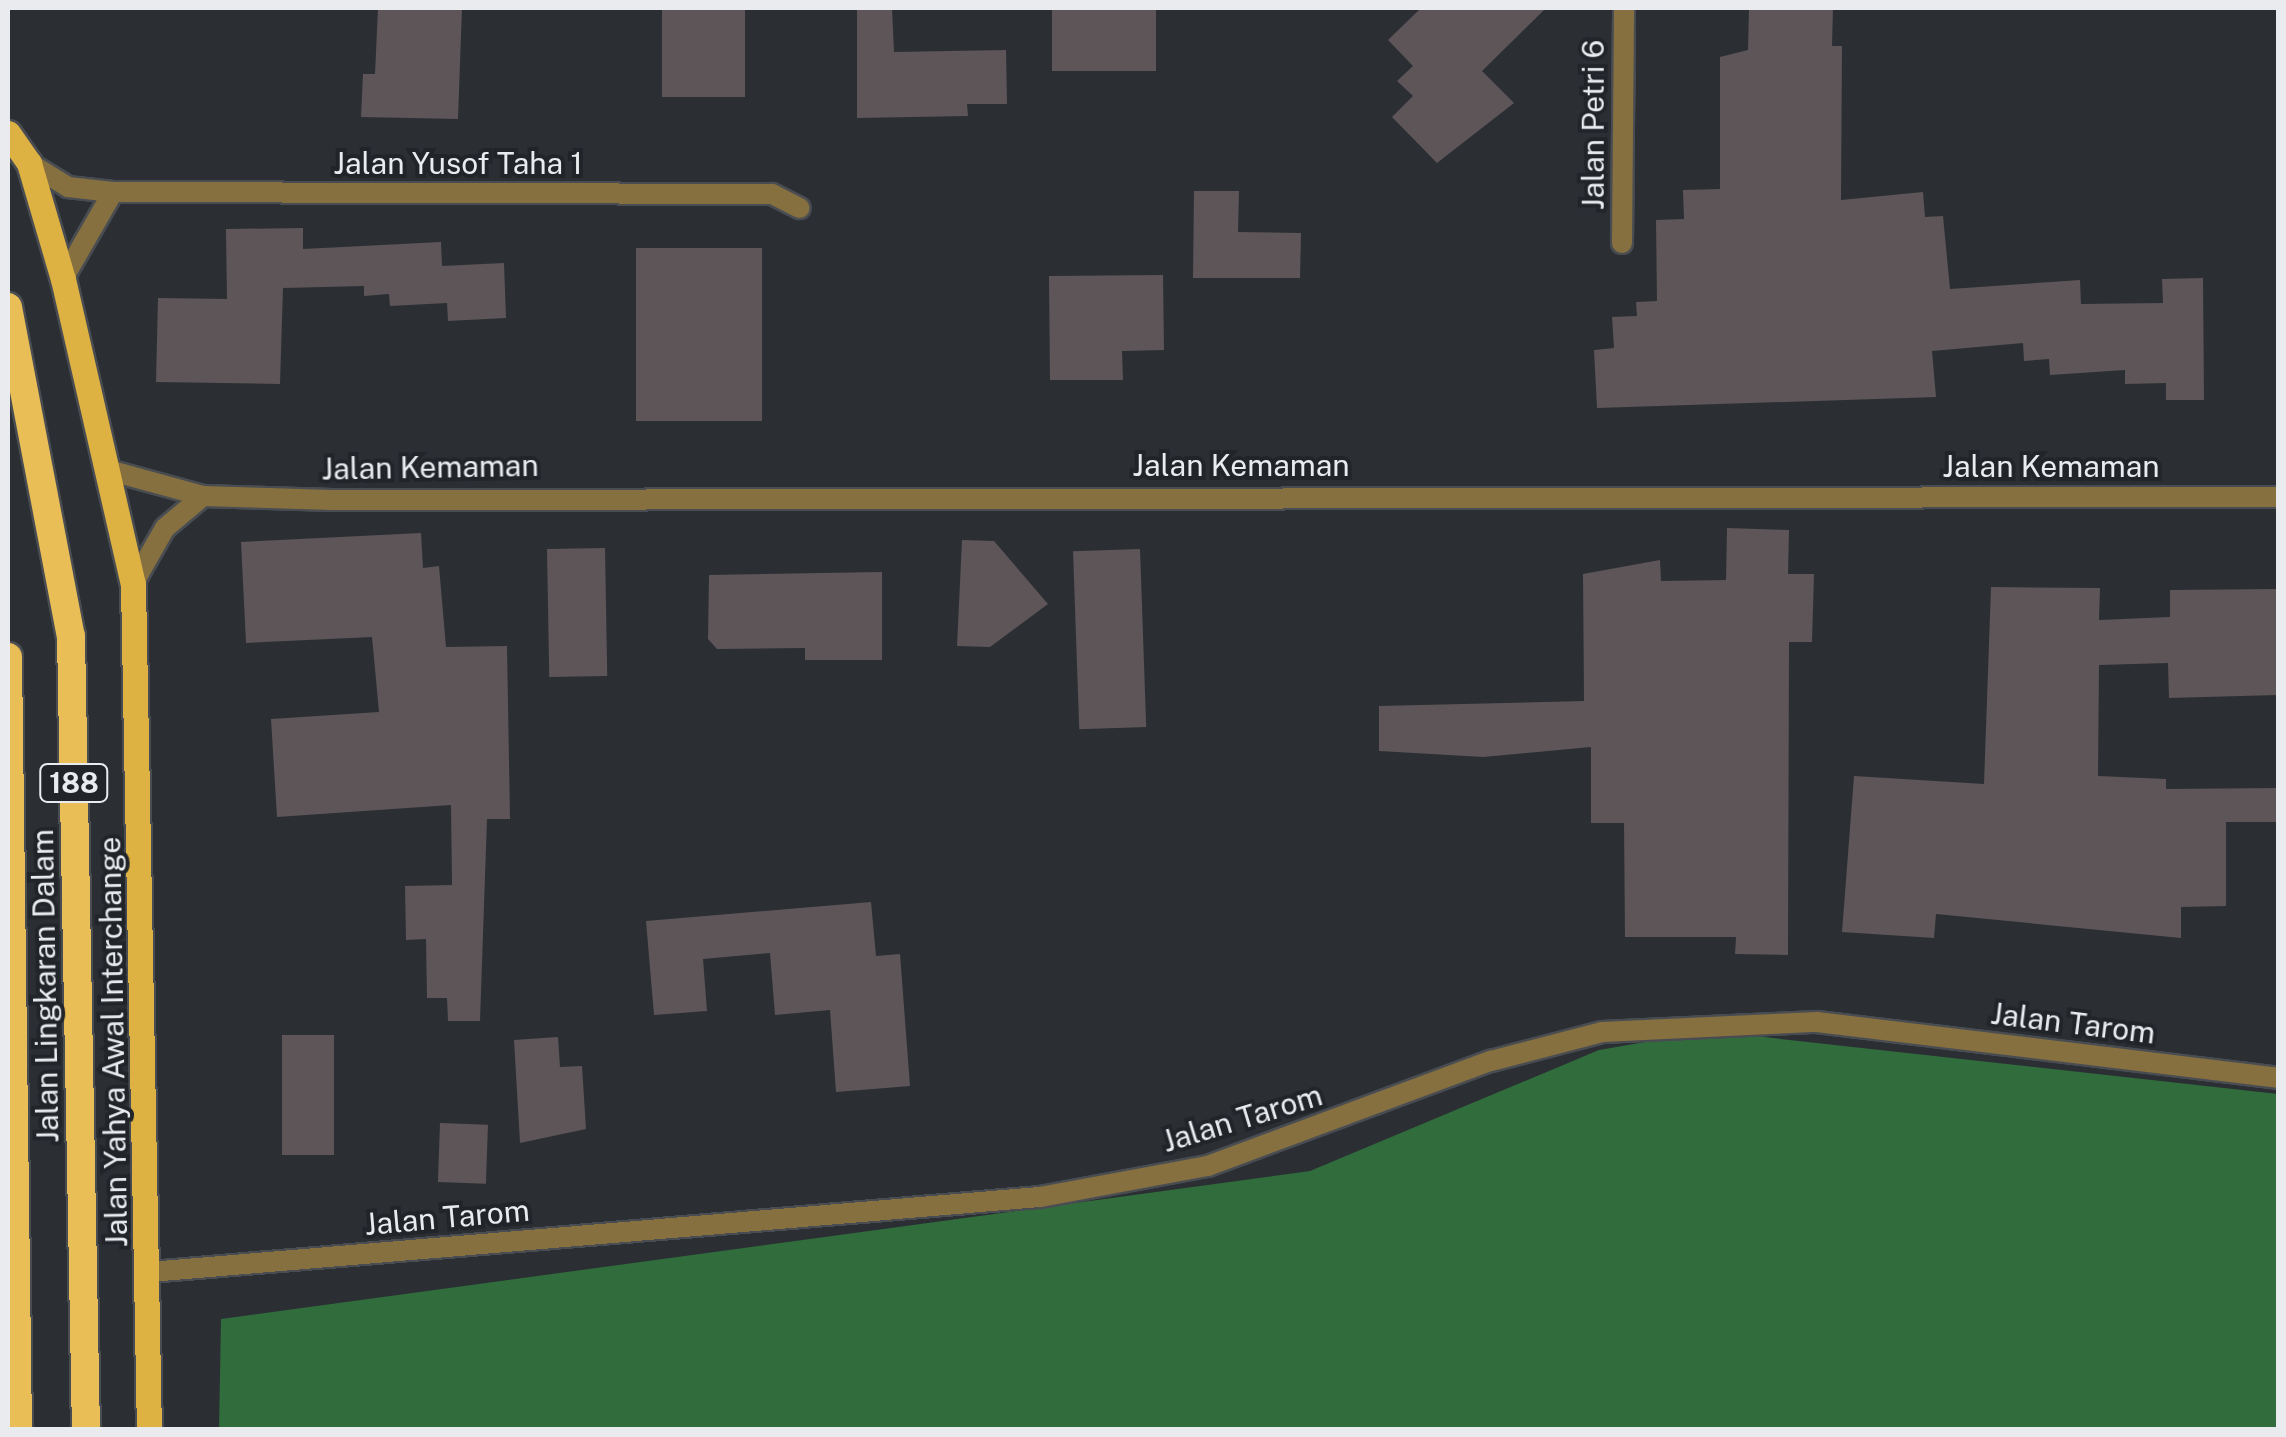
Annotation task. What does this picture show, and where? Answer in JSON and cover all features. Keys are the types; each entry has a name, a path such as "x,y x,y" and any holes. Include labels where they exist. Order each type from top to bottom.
{"highway":[{"name":"Jalan Lingkaran Dalam","path":"8,307 72,636 86,1430"},
{"name":"Jalan Lingkaran Dalam","path":"8,657 18,1430"}],"main road":[{"name":"Jalan Yahya Awal Interchange","path":"8,133 29,162 63,279 132,584 150,1272 150,1430"}],"street":[{"name":"Jalan Petri 6","path":"1622,243 1624,8"},
{"name":"Jalan Yusof Taha 1","path":"29,162 68,186 113,192 772,194 800,208"},
{"path":"63,279 113,192"},
{"name":"Jalan Kemaman","path":"108,470 203,496 2278,497"},
{"path":"132,584 165,528 203,496"},
{"name":"Jalan Tarom","path":"150,1272 1040,1197 1208,1166 1491,1062 1602,1032 1817,1022 2278,1078"}],"green space":[{"path":"1709,1031 2278,1094 2278,1429 219,1430 221,1319 1310,1171 1599,1050"}],"building":[{"path":"378,8 462,8 458,119 361,117 363,74 375,74"},
{"path":"662,8 745,8 745,97 662,97"},
{"path":"857,8 892,8 894,52 1006,50 1007,104 967,104 968,116 857,118"},
{"path":"1052,8 1156,8 1156,71 1052,71"},
{"path":"1421,8 1546,8 1482,71 1514,103 1437,163 1392,117 1413,96 1397,81 1413,66 1388,40"},
{"path":"1749,8 1833,8 1832,46 1842,46 1841,200 1923,192 1925,217 1943,216 1950,289 2080,280 2081,304 2163,303 2162,279 2203,278 2204,400 2166,400 2166,383 2125,384 2125,370 2050,375 2049,359 2024,361 2023,343 1932,351 1936,397 1597,408 1594,350 1614,348 1612,317 1637,316 1636,302 1657,301 1656,220 1684,219 1683,190 1720,189 1720,57 1748,50"},
{"path":"1194,191 1239,191 1238,232 1301,233 1300,278 1193,278"},
{"path":"303,228 303,249 441,242 442,266 504,263 506,318 448,321 447,303 390,306 389,294 364,296 364,286 283,288 280,384 156,382 158,298 227,299 226,229"},
{"path":"636,248 762,248 762,421 636,421"},
{"path":"1163,275 1164,350 1122,351 1123,380 1050,380 1049,276"},
{"path":"1727,528 1789,530 1788,574 1814,574 1812,642 1789,642 1788,955 1735,954 1736,937 1625,937 1624,823 1591,823 1591,747 1483,757 1379,751 1379,706 1584,701 1583,574 1660,560 1661,581 1726,580"},
{"path":"421,533 423,568 439,566 446,647 507,646 510,819 487,819 480,1021 448,1021 447,998 427,998 426,939 406,940 405,886 452,885 451,805 277,817 271,719 379,712 372,637 246,643 241,542"},
{"path":"962,540 994,541 1048,604 990,647 957,646"},
{"path":"605,548 607,676 549,677 547,549"},
{"path":"1140,549 1146,727 1079,729 1073,551"},
{"path":"882,572 882,660 805,660 805,648 717,649 708,639 709,575"},
{"path":"1991,587 2100,588 2099,620 2170,617 2170,590 2278,589 2278,695 2169,698 2168,663 2099,665 2098,776 2166,779 2166,789 2278,788 2278,822 2226,822 2226,906 2181,907 2181,938 1936,914 1934,938 1842,932 1854,776 1984,784"},
{"path":"871,902 876,956 900,954 910,1086 836,1092 830,1010 775,1015 770,953 703,959 707,1011 654,1015 646,921"},
{"path":"282,1035 334,1035 334,1155 282,1155"},
{"path":"558,1037 560,1067 582,1066 586,1129 520,1143 514,1040"},
{"path":"440,1123 488,1125 486,1184 438,1182"}]}
